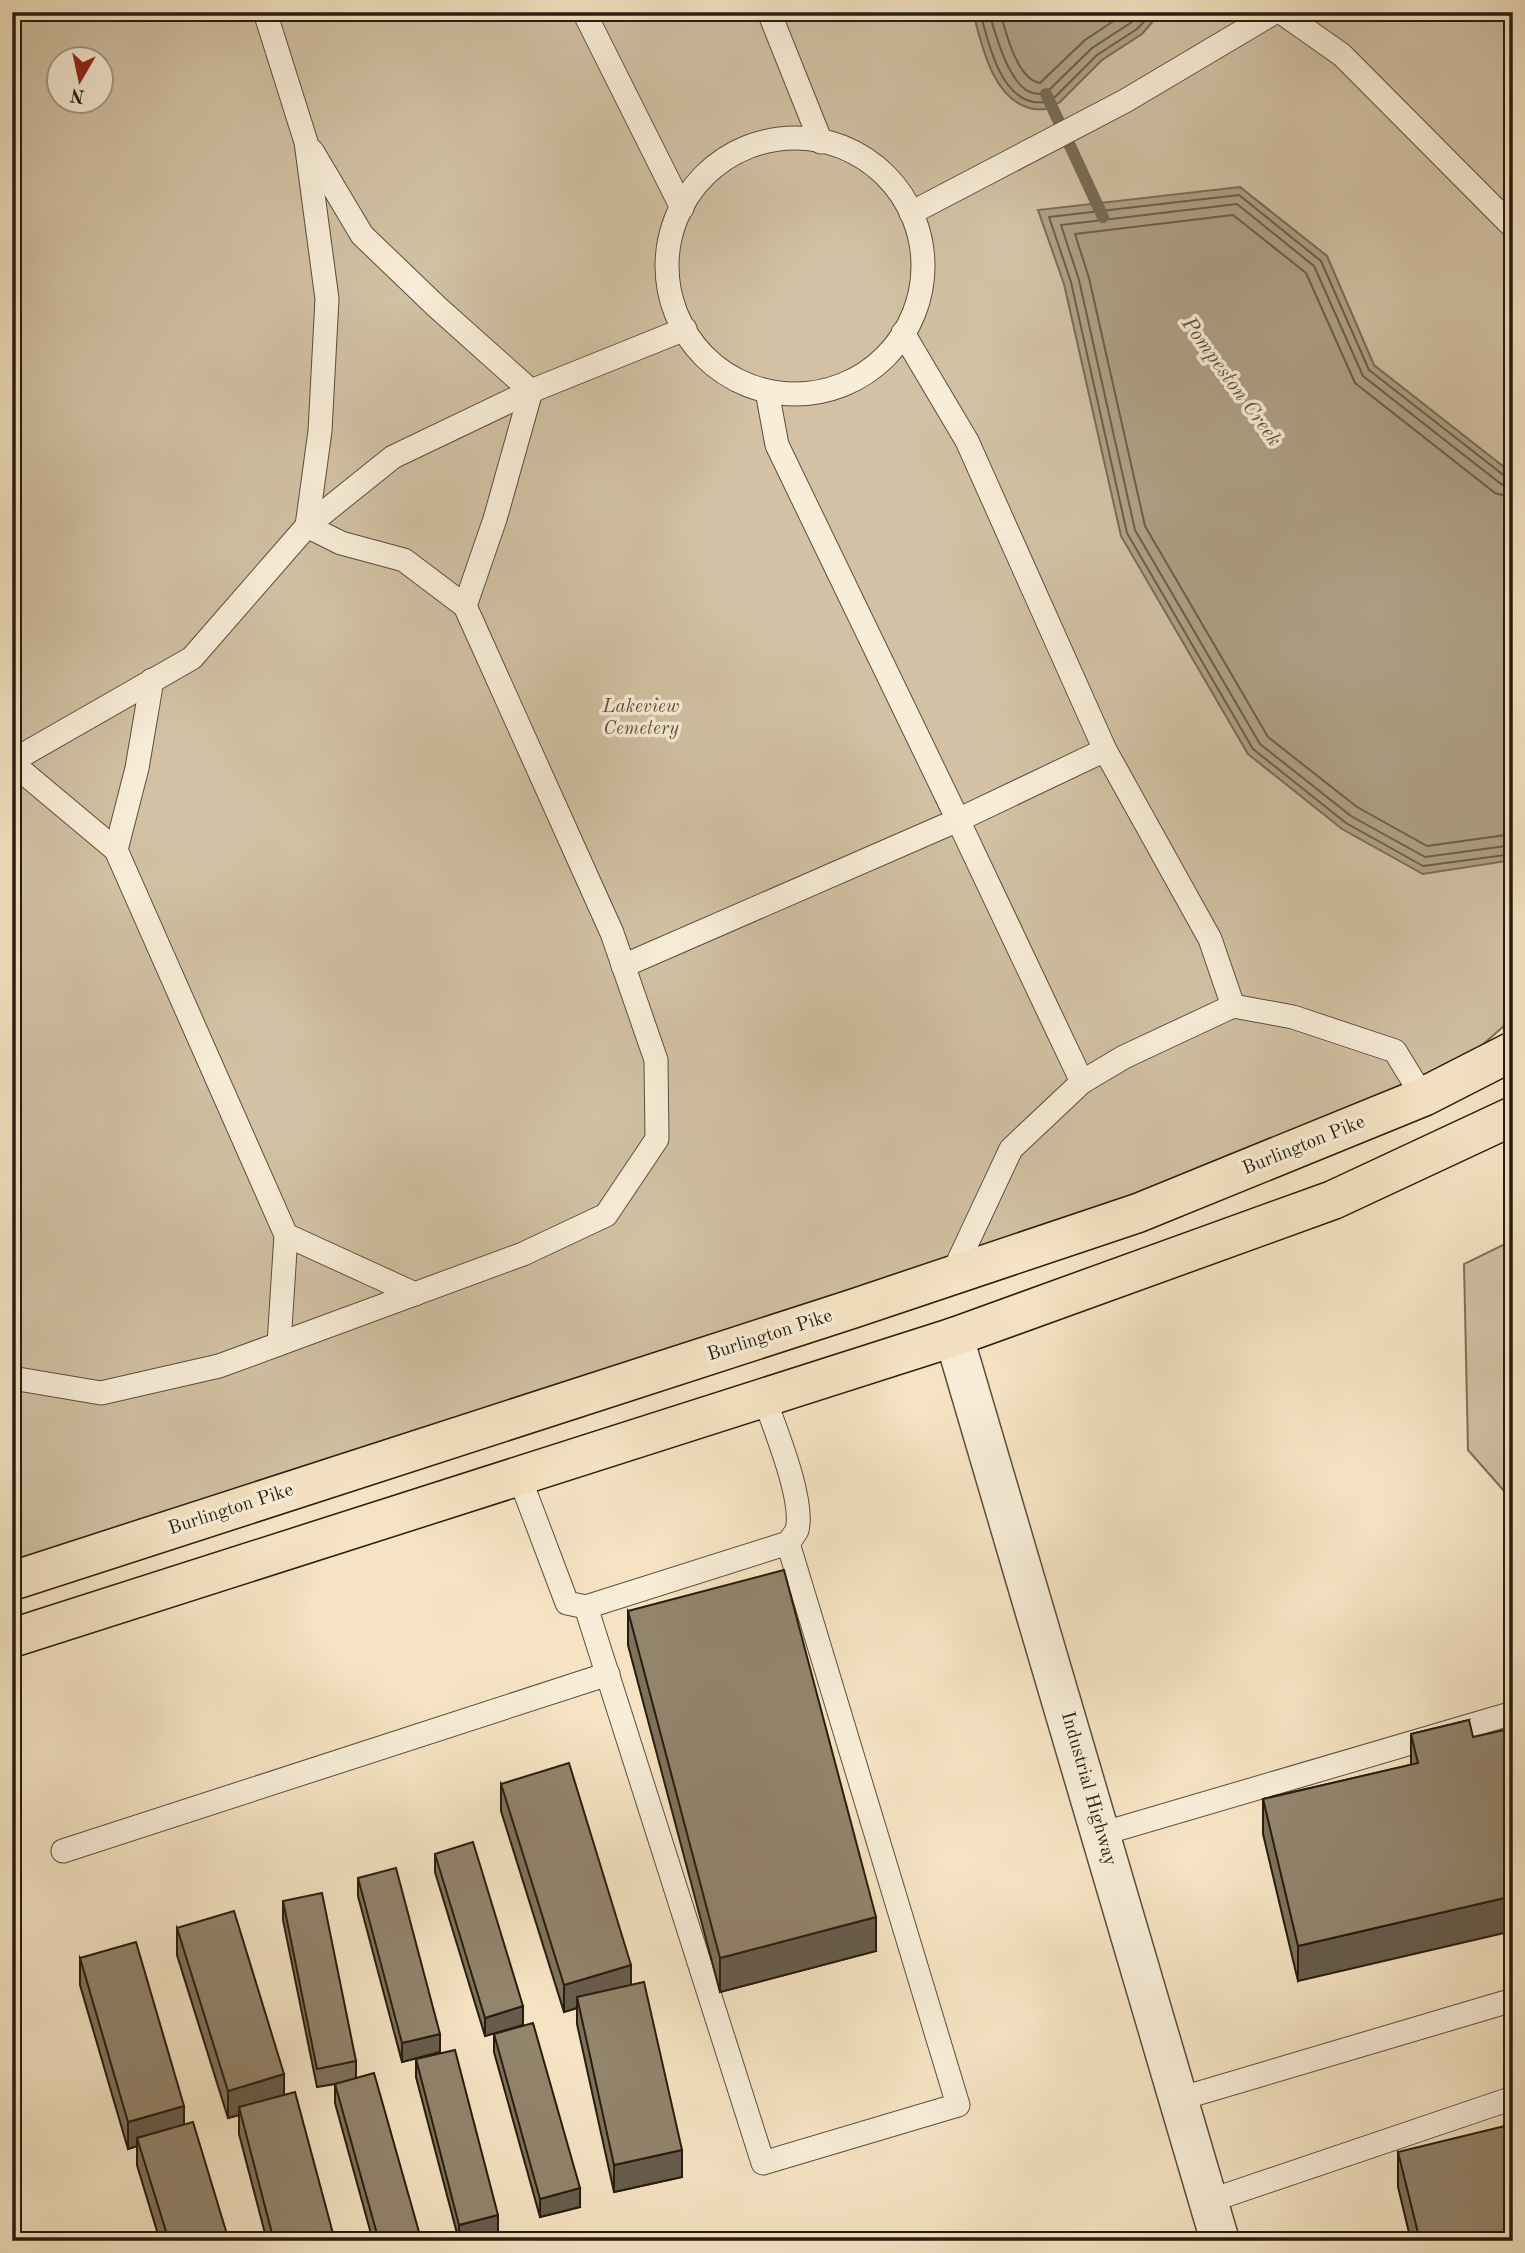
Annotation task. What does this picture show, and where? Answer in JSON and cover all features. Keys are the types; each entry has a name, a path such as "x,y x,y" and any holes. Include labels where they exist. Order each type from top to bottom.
{"highway":[{"name":"Burlington Pike","path":"12,1581 1138,1213 1423,1097 1513,1051"},
{"path":"12,1638 954,1336 1333,1200 1513,1116"}],"street":[{"name":"Industrial Highway","path":"954,1336 1220,2241"}],"lane":[{"path":"265,12 306,142 327,299 320,431 307,526"},
{"path":"584,12 682,208"},
{"path":"769,12 821,142"},
{"path":"911,213 1125,101 1275,12"},
{"path":"1281,12 1342,55 1513,227"},
{"path":"800,138 840,145 876,166 904,197 920,234 924,278 913,320 888,356 853,381 810,393 767,391 726,374 694,345 673,307 666,266 673,226 682,208 692,189 721,161 759,143 800,138"},
{"path":"306,142 362,236 436,307 531,391"},
{"path":"279,1344 286,1235 117,850 12,762 192,658 307,526 394,457 531,391 685,329"},
{"path":"904,333 967,441 1105,750 1210,939 1233,1006"},
{"path":"465,606 495,519 531,391"},
{"path":"767,391 778,445 1082,1082"},
{"path":"12,1378 101,1393 219,1366 523,1254 606,1215 657,1139 656,1060 624,966 612,933 465,606 404,560 341,543 307,526"},
{"path":"117,850 137,768 152,680"},
{"path":"624,966 958,820 1105,750"},
{"path":"952,1275 1011,1149 1082,1082 1124,1057 1233,1006 1293,1017 1395,1051 1423,1097"},
{"path":"286,1235 415,1294"},
{"path":"519,1476 567,1603 586,1607 788,1543 797,1531 798,1511 785,1459 764,1397"},
{"path":"586,1607 763,2163 958,2105 788,1543"},
{"path":"63,1851 608,1674"},
{"path":"1101,1834 1513,1713"},
{"path":"1179,2099 1513,2000"},
{"path":"1209,2201 1513,2098"}],"green space":[{"name":"Lakeview Cemetery","path":"12,12 1513,12 1513,1018 1423,1097 12,1581"},
{"path":"1513,1240 1513,1501 1468,1450 1464,1264"}],"water":[{"path":"973,12 1161,12 1142,34 1102,60 1060,102 1050,108 1034,109 1008,96 999,84 985,56"},
{"path":"1240,187 1327,256 1374,365 1513,474 1513,860 1423,874 1342,829 1248,754 1121,536 1064,284 1038,210"}],"building":[{"path":"784,1570 876,1917 720,1958 628,1611"},
{"path":"1469,1720 1473,1737 1513,1728 1513,1896 1298,1946 1263,1799 1418,1763 1411,1734"},
{"path":"569,1763 631,1965 564,1985 501,1784"},
{"path":"473,1842 523,2006 485,2018 435,1854"},
{"path":"396,1868 440,2034 402,2043 358,1878"},
{"path":"322,1893 356,2061 317,2069 283,1901"},
{"path":"234,1911 284,2074 228,2091 177,1928"},
{"path":"136,1942 184,2106 128,2122 80,1958"},
{"path":"644,1982 682,2150 614,2165 577,1997"},
{"path":"533,2023 580,2188 540,2199 494,2034"},
{"path":"455,2050 498,2215 459,2225 416,2059"},
{"path":"374,2073 421,2239 414,2241 379,2241 335,2084"},
{"path":"295,2092 335,2241 274,2241 239,2107"},
{"path":"193,2122 229,2241 169,2241 137,2138"},
{"path":"1513,2124 1513,2241 1420,2241 1398,2152"}],"waterway":[{"name":"Pompeston Creek","path":"1046,94 1103,217"}]}
